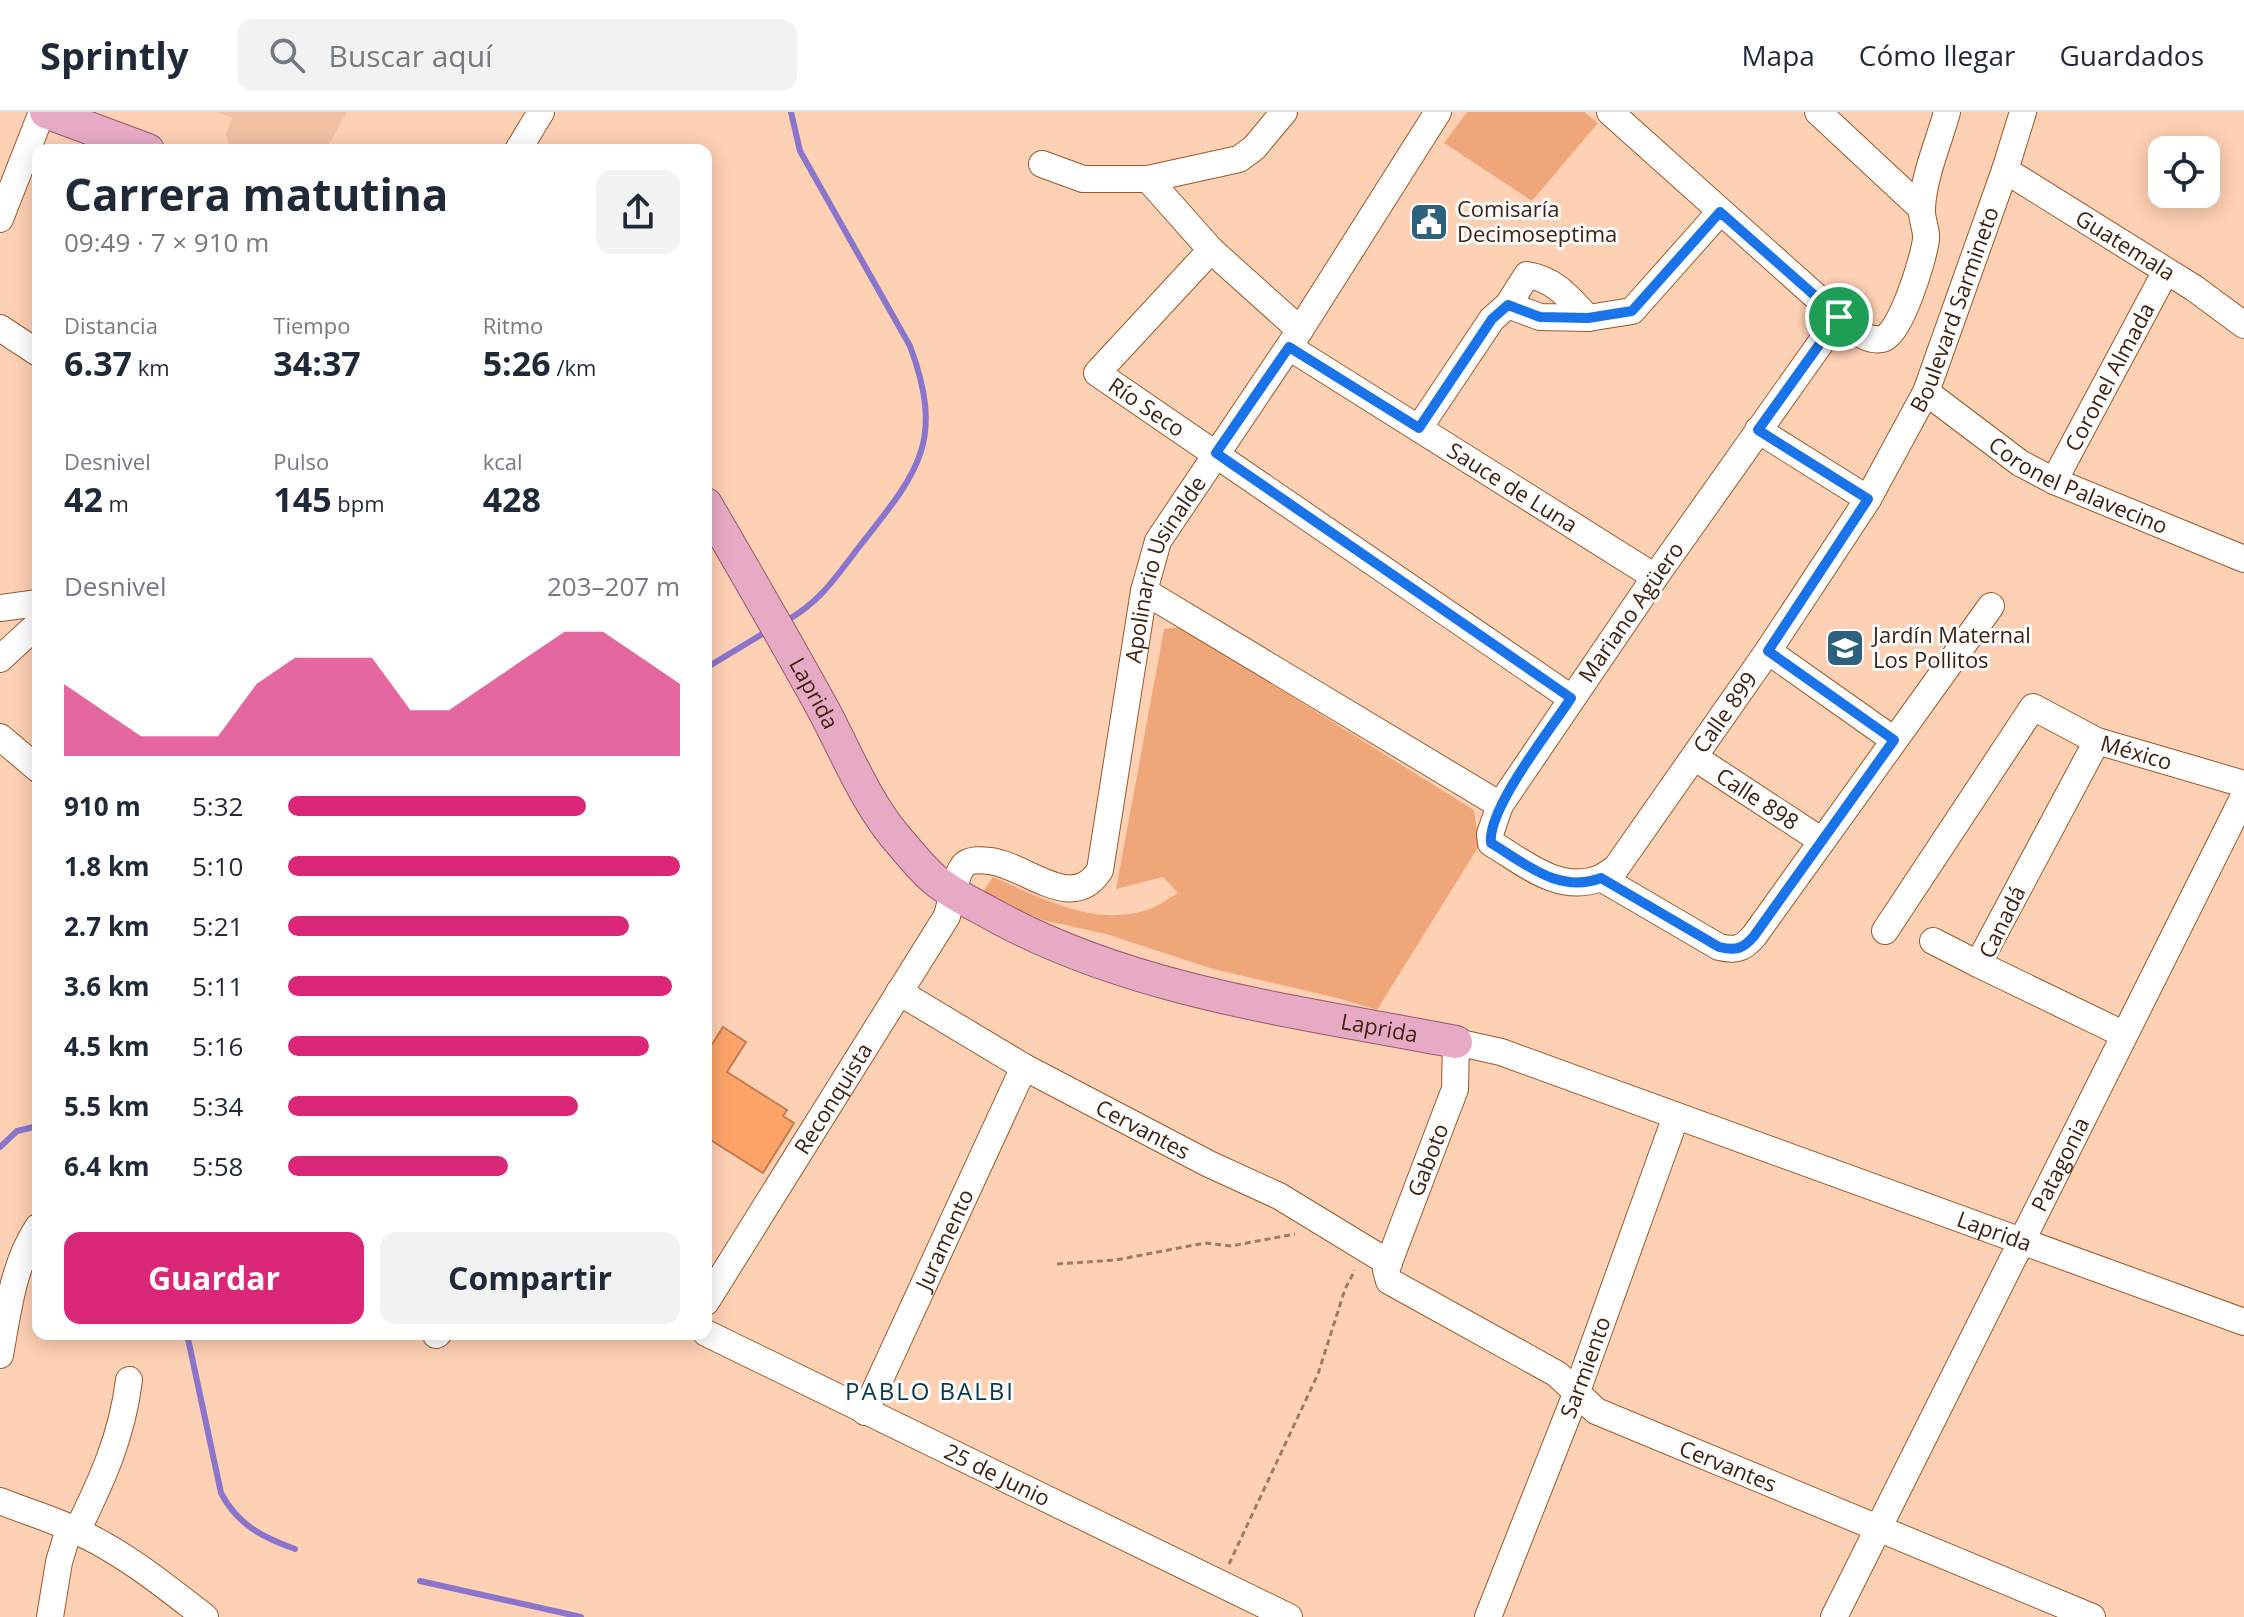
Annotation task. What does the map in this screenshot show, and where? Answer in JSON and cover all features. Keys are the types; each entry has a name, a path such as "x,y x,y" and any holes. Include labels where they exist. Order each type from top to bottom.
{"main road":[{"path":"44,112 132,144"},
{"name":"Laprida","path":"712,515 873,803 892,832 935,879 954,893 1051,943 1168,983 1456,1042"}],"street":[{"path":"0,219 44,112"},
{"path":"522,144 541,112"},
{"path":"1042,164 1083,179 1148,179 1239,159 1254,148 1284,112"},
{"name":"Apolinario Usinalde","path":"954,893 960,872 966,864 979,860 1002,863 1061,888 1080,889 1092,881 1100,870 1144,591 1158,541 1295,339 1438,112"},
{"path":"1610,112 1839,317 1865,338 1881,340 1890,336 1903,311 1923,258 1926,237 1922,209 1947,112"},
{"path":"1818,112 1922,209"},
{"name":"Boulevard Sarmineto","path":"1868,499 1926,392 2023,112"},
{"name":"Guatemala","path":"2005,170 2194,288 2244,325"},
{"name":"Sauce de Luna","path":"1148,179 1295,339 1419,428 1655,577"},
{"path":"1508,305 1540,317 1588,318 1632,311 1720,212"},
{"name":"Río Seco","path":"1211,250 1097,373 1571,698"},
{"name":"Coronel Almada","path":"2054,481 2166,271"},
{"path":"1419,428 1492,319 1508,305 1527,275 1544,277 1559,287 1588,318"},
{"name":"Mariano Agüero","path":"1500,805 1655,577 1839,317"},
{"path":"0,328 32,349"},
{"name":"Coronel Palavecino","path":"1926,392 2020,463 2054,481 2244,559"},
{"path":"1758,430 1868,499"},
{"name":"Calle 899","path":"1601,878 1616,868 1768,651 1868,499"},
{"path":"1144,591 1500,805 1490,834 1491,843 1550,878 1568,884 1585,884 1601,878 1719,947 1734,951 1747,945 1754,936 1991,606"},
{"path":"0,608 32,604"},
{"path":"0,659 32,630"},
{"path":"1768,651 1894,740"},
{"name":"México","path":"1885,931 2033,707 2097,741 2244,784"},
{"path":"0,737 32,764"},
{"name":"Canadá","path":"2097,741 1978,964 2123,1034"},
{"name":"Calle 898","path":"1694,757 1822,841"},
{"name":"Patagonia","path":"1834,1617 2244,796"},
{"name":"Reconquista","path":"712,1292 947,916 954,893"},
{"path":"1933,941 1978,964"},
{"name":"Cervantes","path":"899,992 1024,1067 1209,1164 1279,1196 1381,1263 1395,1285 1557,1374 1596,1411 2092,1617"},
{"name":"Laprida","path":"1456,1042 1501,1052 2244,1322"},
{"name":"Gaboto","path":"1381,1263 1455,1089 1456,1042"},
{"name":"Juramento","path":"865,1412 1024,1067"},
{"name":"Sarmiento","path":"1488,1617 1576,1394 1676,1116"},
{"path":"0,1355 17,1272 32,1237"},
{"name":"25 de Junio","path":"712,1336 1289,1617"},
{"path":"50,1617 59,1562 109,1466 123,1418 129,1380"},
{"path":"0,1501 73,1530 142,1568 205,1617"}],"path":[{"path":"1057,1264 1116,1260 1205,1243 1231,1246 1330,1227"},
{"path":"1220,1582 1318,1374 1345,1289 1381,1263"}],"shaded area":[{"path":"216,112 347,112 329,144 229,144 226,134 232,118"},
{"path":"1467,112 1584,112 1598,123 1532,201 1444,143"},
{"path":"1180,627 1474,810 1479,846 1377,1010 1213,969 1106,934 1043,920 982,893 993,877 1051,902 1109,915 1150,909 1178,893 1163,877 1116,889 1164,629"}],"building":[{"path":"723,1027 746,1042 727,1072 787,1110 783,1116 794,1123 763,1173 712,1141 712,1044"}],"waterway":[{"path":"786,621 827,588 896,498 920,455 925,433 921,379 910,346 800,151 791,112"},
{"path":"712,664 769,630"},
{"path":"0,1147 17,1131 32,1127"},
{"path":"188,1340 221,1493 243,1522 272,1540 295,1549"},
{"path":"420,1581 581,1617"}],"place":[{"name":"Comisaría Decimoseptima","path":"1429,222"},
{"name":"Jardín Maternal Los Pollitos","path":"1845,648"}],"district":[{"name":"PABLO BALBI","path":"930,1392"}],"route":[{"path":"1720,212 1839,317 1758,430 1868,499 1768,651 1894,740 1754,936 1747,945 1734,951 1719,947 1601,878 1585,884 1568,884 1550,878 1491,843 1490,834 1500,805 1571,698 1216,453 1289,347 1419,428 1492,319 1508,305 1540,317 1588,318 1632,311 1720,212"}]}
